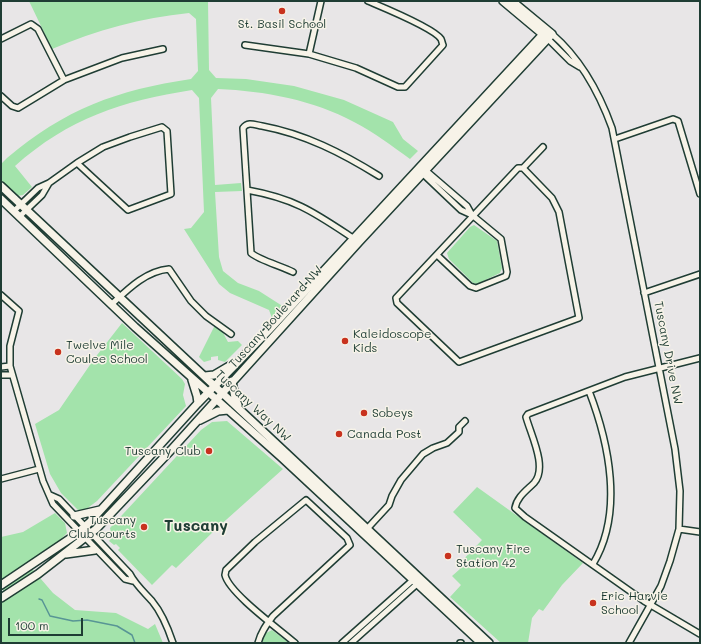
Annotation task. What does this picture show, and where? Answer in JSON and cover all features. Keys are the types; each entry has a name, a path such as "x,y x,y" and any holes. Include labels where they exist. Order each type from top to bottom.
{"street":[{"path":"309,54 321,1"},
{"path":"245,45 309,54 356,68 398,88 405,87 437,54 443,45 441,39 434,33 368,1"},
{"name":"Tuscany Drive NW","path":"503,1 548,34"},
{"name":"Tuscany Drive NW","path":"512,1 548,34 570,61 580,67 594,87 604,106 615,138 679,470 678,529 661,586 629,643"},
{"path":"1,39 31,24 38,29 64,80"},
{"name":"Tuscany Boulevard NW","path":"1,598 66,554 91,534 216,400 420,167 548,34"},
{"name":"Tuscany Boulevard NW","path":"1,585 79,532 101,510 198,403 356,240 425,172 548,34"},
{"path":"1,96 12,106 18,108 64,80 122,58 163,49"},
{"path":"615,138 672,119 678,121 700,194"},
{"path":"293,272 255,257 251,253 242,128 249,123 296,134 322,144 354,160 379,176"},
{"path":"20,216 24,207 38,188 50,183 77,163 103,147 130,136 162,127 167,131 171,194 128,210 77,163"},
{"path":"523,168 552,198 559,212 579,318 459,362 397,303 396,298 472,215 518,168 523,168 543,148"},
{"path":"420,167 462,210 472,215 501,239 507,272 506,276 476,288 470,286 437,255"},
{"path":"14,211 24,207 42,195 50,183"},
{"name":"Tuscany Way NW","path":"1,186 119,298 240,409 481,643"},
{"path":"247,190 269,194 294,202 330,222 356,240"},
{"name":"Tuscany Way NW","path":"1,199 208,393 365,531"},
{"path":"112,304 137,283 158,270 169,269 192,301 206,316 231,334"},
{"path":"644,293 700,274"},
{"path":"1,294 19,312 10,346 10,366 39,469 53,504 125,580 133,581"},
{"path":"205,376 219,373 244,356"},
{"path":"700,358 660,370 625,377 528,414 526,417 535,444 540,470 539,477 520,497 515,508 525,517 651,606 700,634"},
{"path":"1,367 10,366"},
{"path":"1,375 12,375"},
{"path":"190,376 198,403"},
{"path":"232,381 235,398 240,409"},
{"path":"589,391 600,423 610,488 606,532 603,545 593,564"},
{"path":"196,422 218,412 228,410"},
{"path":"365,531 389,505 401,480 423,454 433,448 447,443 459,432 459,427 464,421"},
{"path":"1,479 39,469"},
{"path":"50,495 59,499 130,574 133,581 143,590 159,611 173,643"},
{"path":"258,643 262,632 269,621 293,597 350,547 348,538 308,501 304,500 226,570 225,577 232,587 269,621 296,643"},
{"path":"74,516 101,510"},
{"path":"678,529 700,532"},
{"path":"66,554 95,550"},
{"path":"342,643 416,580"},
{"path":"351,643 416,580"},
{"name":"Tuscany Way NW","path":"416,580 489,643"}],"green space":[{"path":"29,1 208,1 209,70 216,78 246,79 294,86 344,100 393,122 403,139 418,151 410,159 383,139 361,126 338,114 305,102 253,92 218,89 211,98 215,185 241,183 242,191 215,192 219,257 223,271 238,283 259,291 284,307 272,318 269,310 230,293 219,284 184,229 191,228 204,212 199,98 192,90 167,94 119,106 76,124 56,135 35,149 15,166 32,187 23,195 17,196 1,180 1,164 7,158 29,141 71,114 93,104 139,89 191,79 198,71 196,19 189,13 154,18 119,26 86,36 52,49"},
{"path":"474,225 497,241 502,268 500,273 477,284 473,283 449,259 447,253 470,227"},
{"path":"122,323 182,379 185,384 183,395 186,406 97,501 85,510 78,510 61,493 50,474 35,424 59,410 94,359"},
{"path":"215,325 222,331 228,342 238,341 242,345 225,362 218,360 218,356 211,357 211,360 204,362 199,357"},
{"path":"227,421 283,469 217,528 176,568 172,565 152,585 118,550 120,548 116,544 114,545 109,541 112,537 110,528 201,430 212,422"},
{"path":"477,487 583,563 562,585 543,611 539,609 532,618 528,643 501,643 450,597 461,585 452,576 460,569 457,566 482,540 453,512"},
{"path":"55,513 65,523 67,533 28,564 53,593 75,610 116,613 148,629 155,624 163,643 1,643 1,601 10,596 1,589 1,537 23,532"},
{"path":"272,630 289,643 262,643 266,633"}],"waterway":[{"path":"39,599 42,600 50,616 73,621 87,620 117,626 132,635 135,643"}],"place":[{"name":"St. Basil School","path":"282,11"},
{"name":"Kaleidoscope Kids","path":"345,341"},
{"name":"Twelve Mile Coulee School","path":"58,352"},
{"name":"Sobeys","path":"364,413"},
{"name":"Canada Post","path":"339,434"},
{"name":"Tuscany Club","path":"209,451"},
{"name":"Tuscany Club courts","path":"144,527"},
{"name":"Tuscany Fire Station 42","path":"448,556"},
{"name":"Eric Harvie School","path":"593,603"}],"district":[{"name":"Tuscany","path":"196,526"}]}
